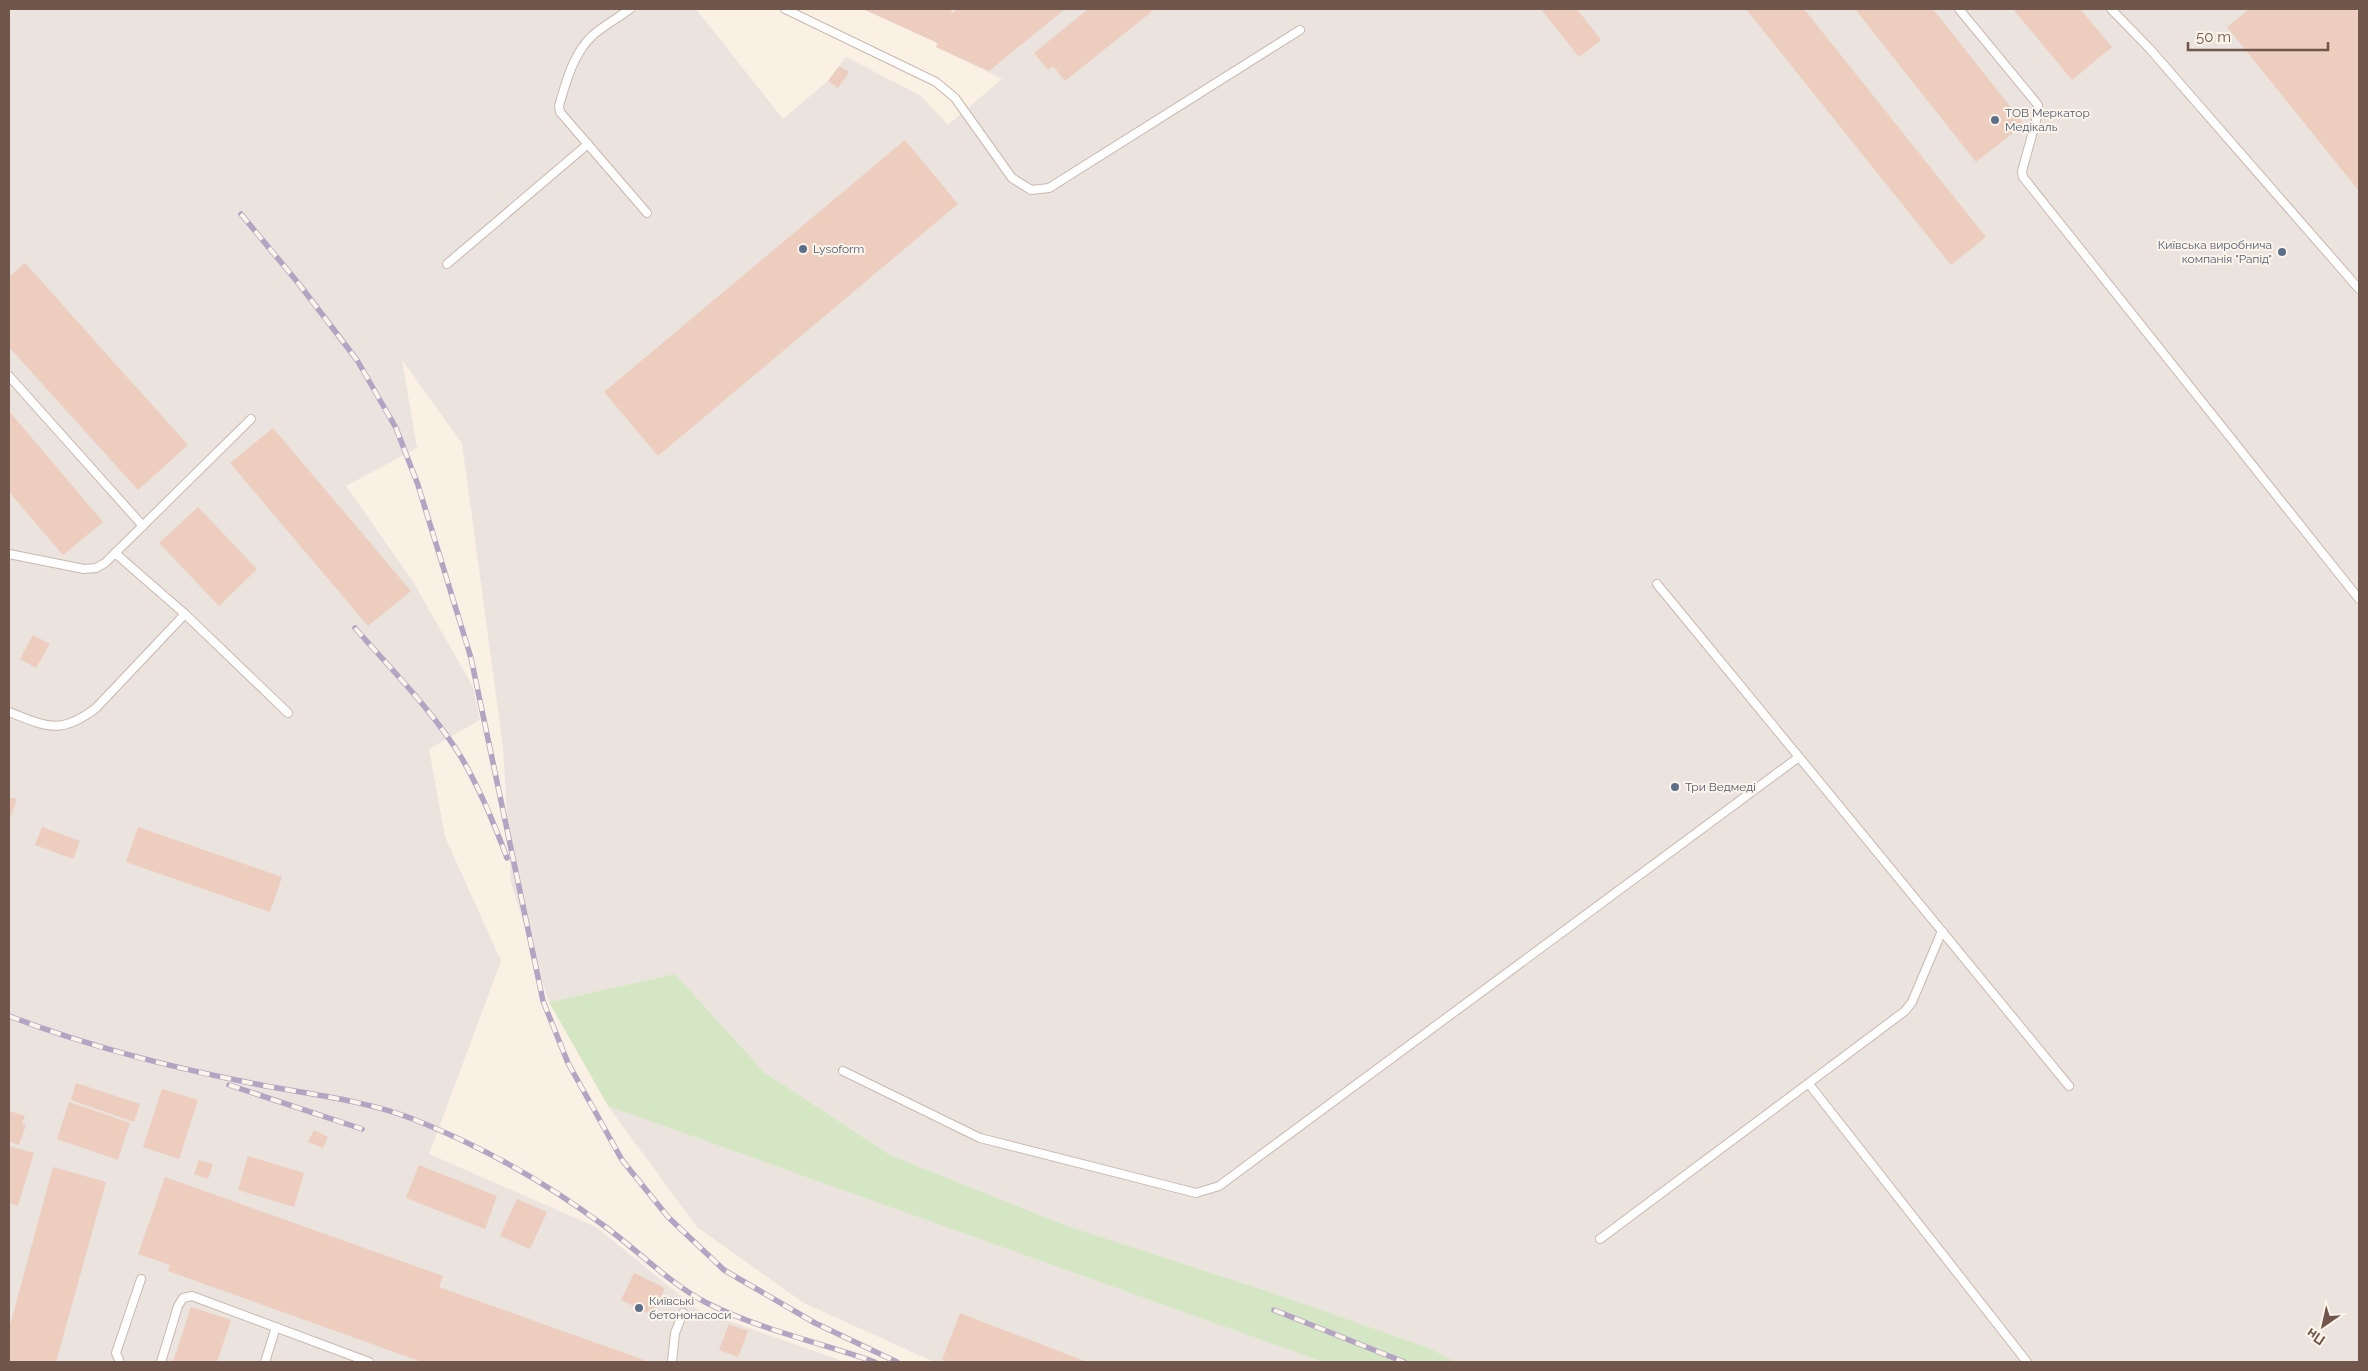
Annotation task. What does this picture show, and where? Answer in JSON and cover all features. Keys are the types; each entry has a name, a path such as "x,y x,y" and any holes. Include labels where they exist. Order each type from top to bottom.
{"lane":[{"path":"630,9 592,36 582,49 570,70 559,106 560,112 647,213"},
{"path":"785,9 936,82 955,98 1012,178 1031,190 1049,188 1300,30"},
{"path":"1959,9 2038,105 2038,118 2022,170 2023,177 2359,599"},
{"path":"2110,9 2150,48 2359,289"},
{"path":"448,264 588,144"},
{"path":"9,376 143,526"},
{"path":"9,554 84,569 96,568 105,563 251,419"},
{"path":"115,553 185,614 288,713"},
{"path":"1657,584 2070,1086"},
{"path":"9,712 35,722 64,727 79,721 96,708 185,614"},
{"path":"842,1071 980,1138 1196,1193 1207,1191 1219,1186 1799,757"},
{"path":"1600,1239 1905,1011 1912,1002 1942,931"},
{"path":"1809,1084 2027,1362"},
{"path":"120,1362 116,1352 142,1279"},
{"path":"161,1362 178,1306 183,1298 192,1296 369,1362"},
{"path":"672,1362 675,1333 683,1313"},
{"path":"265,1362 276,1327"}],"shaded area":[{"path":"9,9 696,9 783,119 828,81 846,57 921,96 948,125 1002,79 936,47 937,43 863,9 2359,9 2359,1362 1456,1362 1429,1348 1267,1291 1070,1227 890,1155 764,1072 675,974 549,1002 511,883 503,747 462,443 402,360 417,448 346,486 412,580 473,687 480,720 429,749 445,837 501,961 429,1154 596,1227 698,1310 845,1362 9,1362"},
{"path":"608,1106 1323,1362 934,1362 804,1303 697,1227"}],"green space":[{"path":"675,974 764,1072 890,1155 1070,1227 1267,1291 1429,1348 1456,1362 1323,1362 608,1106 549,1002"}],"building":[{"path":"863,9 953,9 950,15 958,9 1065,9 989,71 936,47 938,43"},
{"path":"1088,9 1155,9 1065,81 1053,66 1048,70 1034,53"},
{"path":"1541,9 1577,9 1601,40 1579,57"},
{"path":"1746,9 1804,9 1986,237 1951,265"},
{"path":"1855,9 1933,9 2024,124 1976,162"},
{"path":"2013,9 2080,9 2112,47 2072,80"},
{"path":"2249,9 2355,9 2359,14 2359,191 2227,27"},
{"path":"839,66 849,72 838,88 828,81"},
{"path":"905,140 958,204 658,456 604,392"},
{"path":"25,263 188,445 138,490 9,347 9,277"},
{"path":"9,411 103,522 63,555 9,492"},
{"path":"273,428 411,591 368,626 230,463"},
{"path":"198,507 257,569 219,606 159,543"},
{"path":"33,635 50,644 36,668 20,659"},
{"path":"9,797 17,799 9,822"},
{"path":"42,827 80,841 73,859 35,845"},
{"path":"138,827 282,877 270,912 126,862"},
{"path":"76,1083 140,1104 134,1122 71,1100"},
{"path":"162,1089 198,1100 179,1159 143,1147"},
{"path":"69,1102 130,1123 118,1160 57,1139"},
{"path":"9,1111 25,1116 22,1124 26,1125 19,1145 9,1141"},
{"path":"314,1130 328,1137 323,1148 308,1142"},
{"path":"9,1146 34,1153 18,1206 9,1203"},
{"path":"248,1156 304,1173 294,1207 238,1190"},
{"path":"199,1160 213,1164 208,1179 194,1174"},
{"path":"419,1165 497,1196 485,1229 406,1198"},
{"path":"53,1167 106,1182 56,1362 9,1362 9,1329"},
{"path":"165,1177 443,1276 439,1287 644,1360 643,1362 422,1362 168,1271 170,1265 138,1254"},
{"path":"517,1199 547,1212 530,1249 500,1236"},
{"path":"634,1273 665,1288 652,1315 621,1300"},
{"path":"191,1307 231,1320 217,1362 173,1362"},
{"path":"960,1313 1087,1362 948,1362 942,1360"},
{"path":"729,1324 748,1331 738,1357 719,1350"}],"railway":[{"path":"241,214 299,284 357,360 396,428 418,485 471,658 543,1001 568,1063 622,1160 668,1217 724,1270 815,1323 897,1362"},
{"path":"355,628 411,690 450,740 468,769 492,819 507,858"},
{"path":"9,1016 68,1037 159,1063 251,1083 374,1106 413,1119 463,1141 535,1179 581,1209 678,1285 705,1302 745,1320 875,1362"},
{"path":"229,1085 362,1129"},
{"path":"1274,1310 1404,1362"}],"place":[{"name":"ТОВ Меркатор Медікаль","path":"1995,120"},
{"name":"Lysoform","path":"803,249"},
{"name":"Київська виробнича компанія \"Рапід\"","path":"2282,252"},
{"name":"Три Ведмеді","path":"1675,787"},
{"name":"Київські бетононасоси","path":"639,1308"}]}
